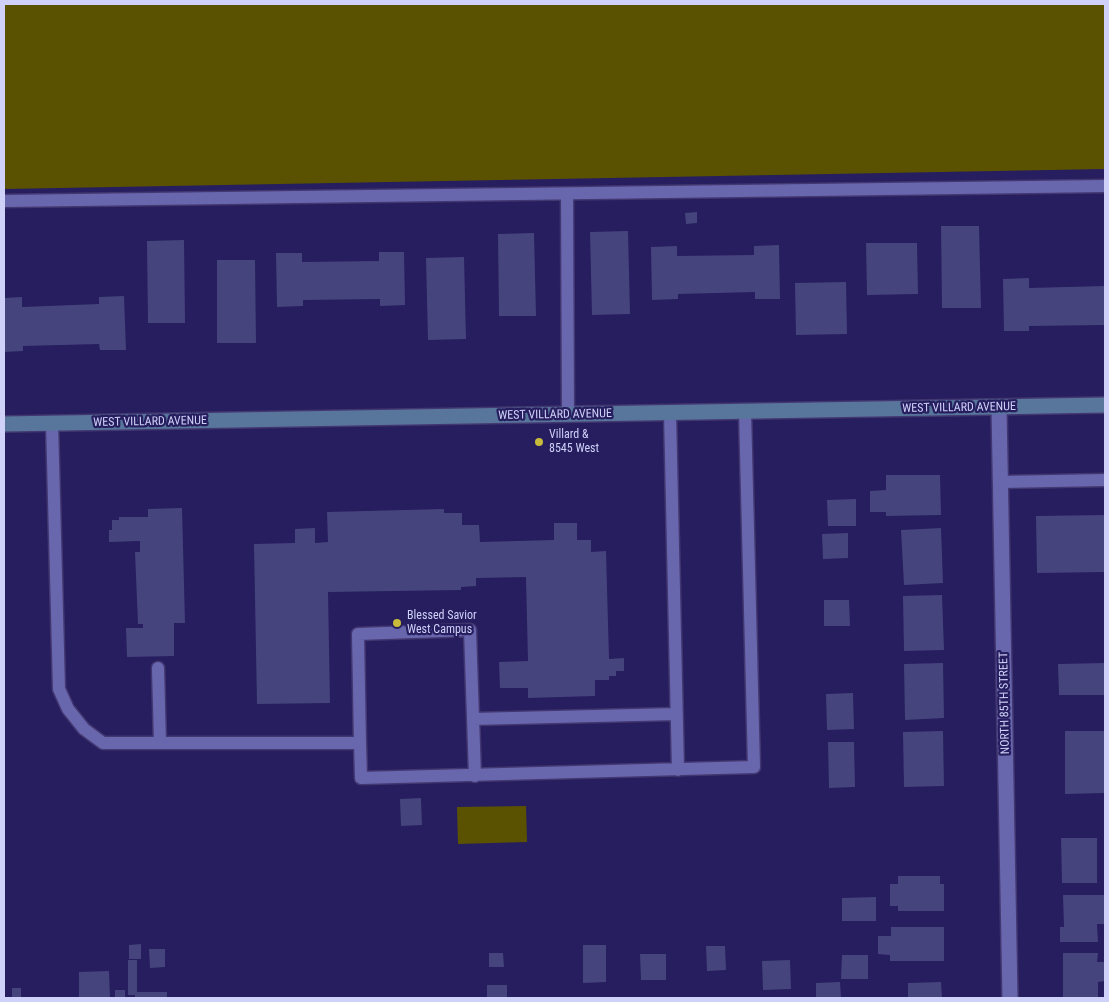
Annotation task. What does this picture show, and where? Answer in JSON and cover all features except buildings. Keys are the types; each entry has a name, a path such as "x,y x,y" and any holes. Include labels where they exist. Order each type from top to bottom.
{"street":[{"name":"WEST VILLARD AVENUE","path":"4,424 1105,405"},
{"name":"NORTH 85TH STREET","path":"999,408 1010,998"}],"lane":[{"path":"4,202 1105,186"},
{"path":"567,194 568,415"},
{"path":"475,776 470,630 358,634 361,778 475,776 754,767 745,412"},
{"path":"670,413 678,770"},
{"path":"52,423 59,689 68,709 84,729 103,744 360,743"},
{"path":"1000,482 1105,480"},
{"path":"158,668 160,743"},
{"path":"473,719 676,714"}],"shaded area":[{"path":"4,4 1105,4 1105,169 4,189"},
{"path":"526,806 527,842 458,844 457,807"}],"place":[{"name":"Villard & 8545 West","path":"539,442"},
{"name":"Blessed Savior West Campus","path":"397,623"}]}
